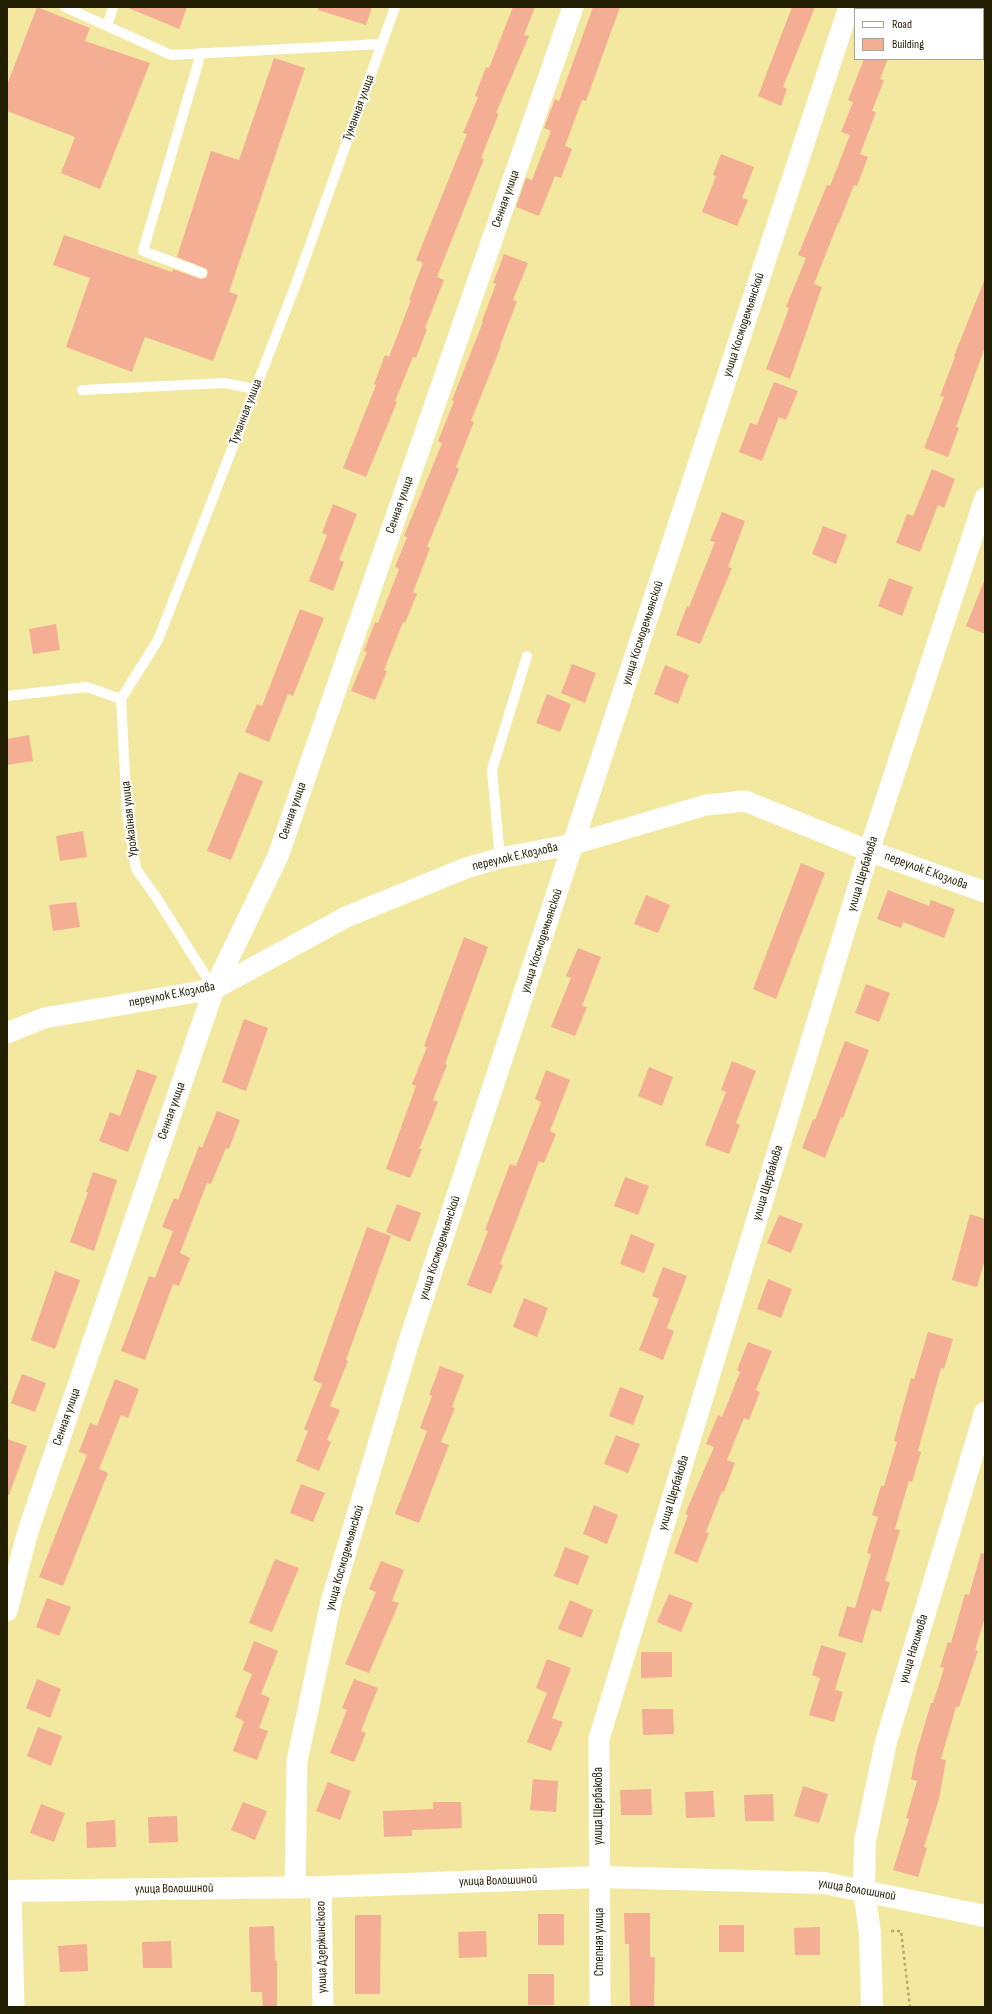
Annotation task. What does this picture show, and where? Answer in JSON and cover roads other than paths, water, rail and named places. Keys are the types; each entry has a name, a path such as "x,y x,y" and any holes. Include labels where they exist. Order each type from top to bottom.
{"street":[{"name":"Сенная улица","path":"7,1611 28,1531 214,989 278,856 573,7"},
{"name":"улица Космодемьянской","path":"295,1888 297,1761 331,1602 412,1330 574,844 849,7"},
{"name":"улица Щербакова","path":"600,1877 599,1739 869,851 985,498"},
{"name":"переулок Е.Козлова","path":"7,1032 44,1018 214,989 346,917 466,868 500,858 574,844 706,805 745,801 869,851 985,892"},
{"name":"улица Нахимова","path":"872,2007 870,1932 864,1890 865,1841 886,1742 985,1413"},
{"name":"улица Волошиной","path":"9,1891 295,1888 600,1877 824,1882 985,1916"},
{"name":"Степная улица","path":"600,1877 600,2007"},
{"name":"улица Дзержинского","path":"322,1887 323,2007"},
{"path":"9,1891 14,2007"}],"lane":[{"path":"65,7 171,55 381,44"},
{"path":"107,26 113,7"},
{"name":"Туманная улица","path":"121,699 158,640 296,284 395,7"},
{"path":"201,53 143,251 202,273"},
{"path":"82,390 224,383 255,389"},
{"path":"500,858 492,770 528,656"},
{"path":"7,696 87,687 121,699"},
{"name":"Урожайная улица","path":"121,699 128,814 136,869 156,897 214,989"}]}
